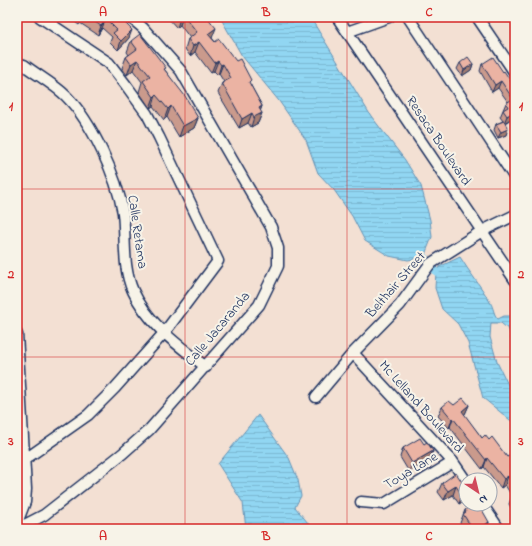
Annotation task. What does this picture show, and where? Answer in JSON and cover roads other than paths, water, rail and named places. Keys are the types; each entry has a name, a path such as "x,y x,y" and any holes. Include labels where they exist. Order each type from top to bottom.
{"street":[{"path":"24,460 88,415 115,388 164,333 218,261 159,136 147,114 126,85 109,63 40,17"},
{"name":"Calle Jacaranda","path":"17,529 44,515 122,454 149,430 259,305 278,266 278,248 271,227 181,71 143,28 130,17"},
{"name":"Resaca Boulevard","path":"337,17 515,280"},
{"path":"347,32 389,17"},
{"path":"408,17 515,178"},
{"path":"477,17 515,73"},
{"name":"Calle Retama","path":"17,63 24,65 66,96 96,139 115,181 122,212 126,261 132,290 145,313 164,333 206,367"},
{"name":"Belthair Street","path":"316,397 353,353 400,305 430,264 482,231 515,215"},
{"path":"17,334 26,489 25,502 17,523"},
{"name":"Mc Lelland Boulevard","path":"353,353 459,472"},
{"name":"Toya Lane","path":"361,502 384,504 452,462"},
{"path":"487,512 499,529"}],"water":[{"path":"220,17 310,17 371,116 405,160 421,186 430,220 432,237 424,257 408,260 389,256 365,241 352,216 334,190 318,173 306,140 279,101 242,56"},
{"path":"460,257 491,304 498,319 504,316 515,316 515,355 509,330 501,323 491,323 490,337 497,362 515,399 515,424 483,398 468,343 458,324 442,309 435,288 436,272 439,267"},
{"path":"258,415 289,458 298,480 301,496 295,507 308,523 309,529 246,529 243,503 218,464"}],"waterway":[{"path":"433,268 436,272"}]}
